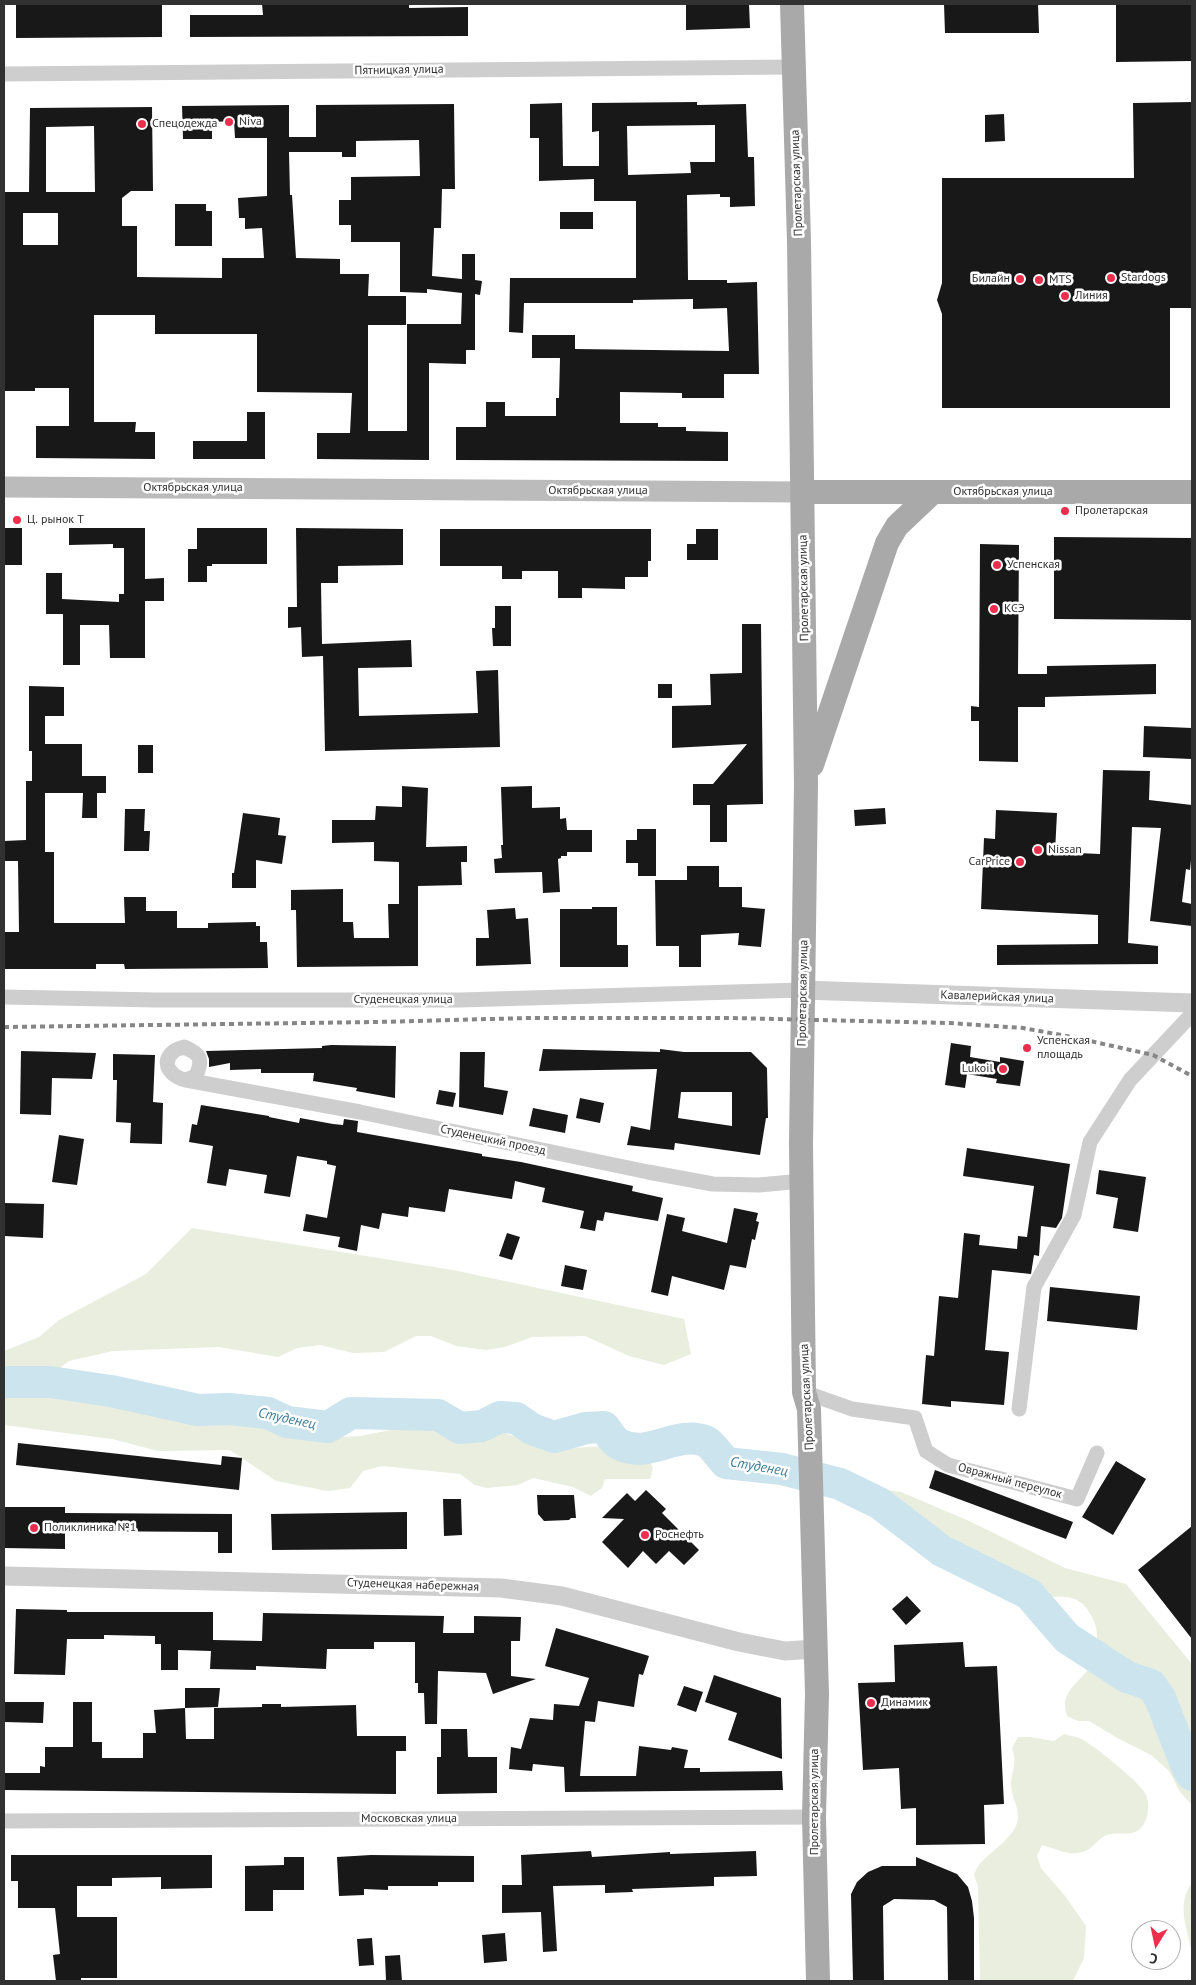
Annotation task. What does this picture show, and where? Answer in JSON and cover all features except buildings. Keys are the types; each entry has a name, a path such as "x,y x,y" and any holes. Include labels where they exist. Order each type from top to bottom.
{"main road":[{"name":"Пролетарская улица","path":"792,4 803,492 806,784 802,990 802,1181 806,1400 812,1512 817,1694 814,1817 818,1981"},
{"name":"Октябрьская улица","path":"4,487 803,492 1192,492"},
{"path":"806,784 887,543 897,526 933,492"}],"street":[{"name":"Пятницкая улица","path":"4,74 794,67"},
{"name":"Студенецкая улица","path":"4,997 157,1000 460,1000 802,990"},
{"name":"Кавалерийская улица","path":"802,990 1192,1003"},
{"path":"1019,1409 1034,1287 1074,1215 1090,1142 1130,1080 1192,1014"},
{"name":"Студенецкий проезд","path":"186,1080 360,1112 713,1184 759,1185 802,1181"},
{"name":"Овражный переулок","path":"806,1400 915,1418 926,1452 948,1465 1077,1499 1097,1453"},
{"name":"Студенецкая набережная","path":"4,1576 501,1588 562,1596 739,1642 785,1651 816,1648"},
{"name":"Московская улица","path":"4,1821 814,1817"}],"shaded area":[{"path":"192,1228 453,1270 684,1319 691,1354 664,1365 629,1356 585,1336 532,1337 505,1347 486,1350 456,1346 431,1336 416,1336 384,1352 353,1353 320,1345 297,1348 278,1357 219,1347 113,1351 69,1361 50,1375 54,1388 67,1397 244,1420 320,1438 361,1436 395,1429 494,1430 556,1449 607,1446 647,1456 653,1468 650,1479 605,1479 602,1488 591,1496 573,1487 533,1478 518,1485 487,1488 475,1485 460,1474 382,1466 363,1471 350,1488 328,1491 276,1481 230,1450 158,1451 112,1439 4,1425 4,1351 39,1337 59,1320 146,1274"},
{"path":"888,1490 901,1492 969,1521 1065,1568 1126,1584 1192,1664 1192,1805 1180,1792 1169,1771 1151,1755 1089,1721 1078,1721 1067,1716 1065,1704 1067,1696 1088,1670 1096,1653 1096,1626 1082,1603 1064,1597 1013,1598 1003,1593 887,1502"},
{"path":"1064,1734 1085,1741 1104,1754 1141,1787 1148,1802 1147,1817 1140,1829 1132,1833 1102,1837 1083,1852 1071,1853 1042,1845 1037,1856 1041,1868 1065,1896 1086,1926 1084,1958 1073,1981 980,1981 978,1886 974,1875 979,1865 1008,1837 1017,1824 1018,1813 1011,1786 1014,1764 1012,1748 1018,1737 1054,1741"},
{"path":"1192,1883 1192,1952 1184,1908 1187,1891"}],"waterway":[{"name":"Студенец","path":"4,1382 50,1382 111,1391 198,1410 229,1409 268,1413 287,1422 328,1427 351,1413 438,1415 460,1428 482,1426 500,1417 516,1418 532,1429 554,1437 586,1428 604,1427 617,1443 630,1448 641,1449 683,1439 694,1439 708,1443 726,1463 782,1469 840,1484 879,1503 942,1551 1029,1594 1067,1638 1127,1677 1151,1685 1160,1698 1187,1767 1192,1775"}],"railway":[{"path":"4,1027 528,1018 731,1018 949,1023 1023,1028 1072,1037 1153,1055 1192,1076"}],"place":[{"name":"Niva","path":"229,122"},
{"name":"Спецодежда","path":"142,124"},
{"name":"Stardogs","path":"1111,278"},
{"name":"Билайн","path":"1020,279"},
{"name":"MTS","path":"1039,280"},
{"name":"Линия","path":"1065,296"},
{"name":"Пролетарская","path":"1065,511"},
{"name":"Ц. рынок Т","path":"17,520"},
{"name":"Успенская","path":"997,565"},
{"name":"КСЭ","path":"994,609"},
{"name":"Nissan","path":"1038,850"},
{"name":"CarPrice","path":"1020,862"},
{"name":"Успенская площадь","path":"1027,1048"},
{"name":"Lukoil","path":"1003,1069"},
{"name":"Поликлиника №1","path":"34,1528"},
{"name":"Роснефть","path":"645,1535"},
{"name":"Динамик","path":"871,1703"}]}
